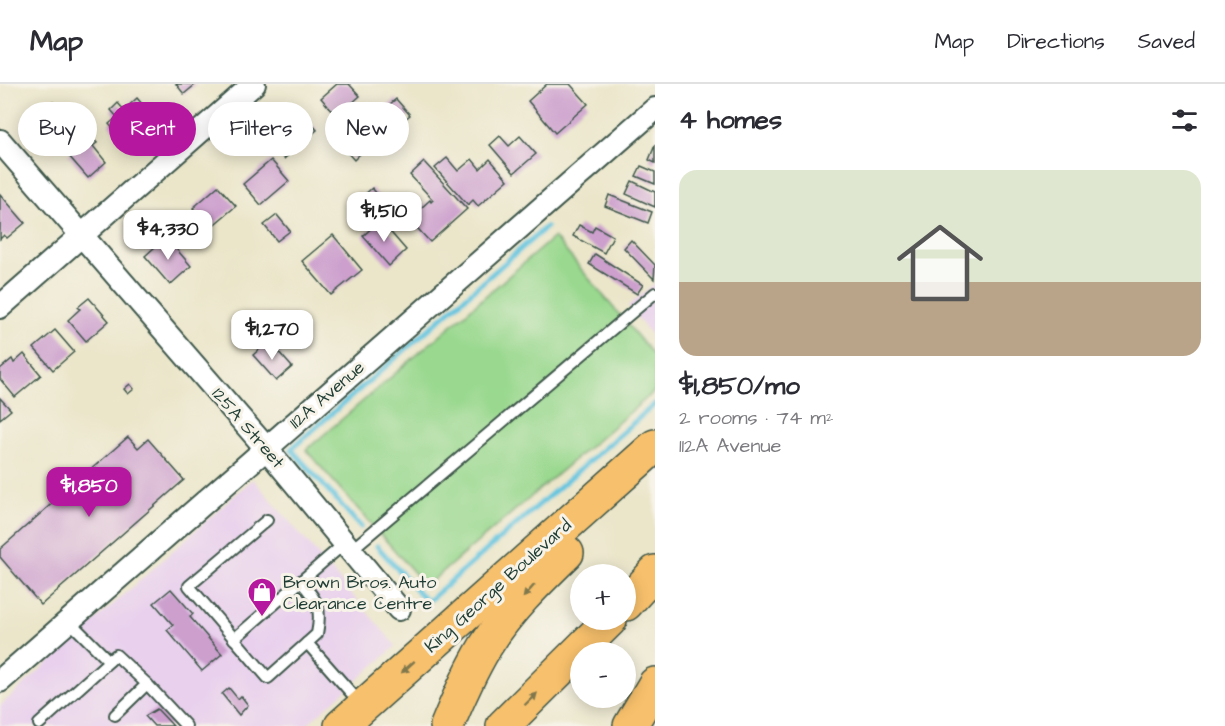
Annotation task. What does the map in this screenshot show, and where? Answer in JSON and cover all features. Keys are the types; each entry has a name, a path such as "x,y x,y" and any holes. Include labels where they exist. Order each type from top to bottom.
{"main road":[{"name":"King George Boulevard","path":"352,716 655,446"},
{"path":"447,726 466,681 510,613 539,580 655,472"},
{"path":"636,593 655,572"},
{"path":"503,726 600,630"},
{"path":"630,726 655,684"}],"street":[{"path":"0,307 254,84"},
{"name":"112A Avenue","path":"0,681 655,109"},
{"name":"125A Street","path":"0,141 266,448 399,609"}],"lane":[{"path":"234,639 655,293"},
{"path":"267,519 189,586 268,678 317,634 319,612 317,601 301,582"},
{"path":"69,621 109,661"},
{"path":"307,644 352,716"},
{"path":"39,724 116,655 186,726"},
{"path":"115,715 147,684"}],"shaded area":[{"path":"655,283 655,340 628,306"},
{"path":"253,479 396,646 305,726 0,726 0,706"}],"green space":[{"path":"554,237 655,357 655,391 426,586 306,450"}],"building":[{"path":"176,84 196,84 184,94"},
{"path":"337,84 349,84 360,96 353,102 325,103 321,98"},
{"path":"547,84 570,84 588,104 555,133 528,101"},
{"path":"500,136 509,146 520,136 536,154 514,173 490,145"},
{"path":"655,145 655,163 649,160"},
{"path":"97,151 106,162 88,178 69,156 97,156"},
{"path":"447,158 458,171 472,159 480,169 490,159 508,180 478,206 473,200 468,205 435,168"},
{"path":"271,160 289,181 261,205 243,184"},
{"path":"424,162 467,209 430,242 409,219 430,200 431,202 433,200 410,175"},
{"path":"641,166 655,172 655,184 636,176"},
{"path":"632,181 655,192 655,207 626,194"},
{"path":"218,186 236,206 210,228 193,208"},
{"path":"372,188 383,201 365,216 354,204"},
{"path":"0,194 25,223 7,238 4,235 0,239"},
{"path":"609,195 652,212 648,223 605,206"},
{"path":"277,215 290,231 277,241 264,225"},
{"path":"380,220 406,250 389,266 363,236"},
{"path":"579,225 592,232 595,226 613,236 604,253 573,236"},
{"path":"333,235 362,270 331,295 302,261"},
{"path":"166,237 191,266 170,285 145,256"},
{"path":"631,240 655,265 654,279 624,248"},
{"path":"595,254 643,285 637,294 589,264"},
{"path":"89,298 109,321 86,341 68,320"},
{"path":"269,314 282,328 265,343 252,328"},
{"path":"55,330 74,352 53,370 34,348"},
{"path":"269,341 292,367 276,381 253,355"},
{"path":"24,354 41,375 15,397 0,379 0,369 12,359 14,363"},
{"path":"130,384 134,389 128,394 124,389"},
{"path":"0,398 11,410 0,419"},
{"path":"128,437 138,448 148,439 184,480 41,605 0,557 0,549"},
{"path":"171,589 193,614 190,617 222,654 202,671 167,630 173,625 154,603"},
{"path":"229,688 238,699 241,696 248,705 239,715 222,694"},
{"path":"157,709 173,726 154,726 145,716"}],"waterway":[{"path":"361,527 291,449 546,227"},
{"path":"377,546 427,602 655,404"}],"place":[{"name":"Brown Bros. Auto Clearance Centre","path":"262,618"}]}
